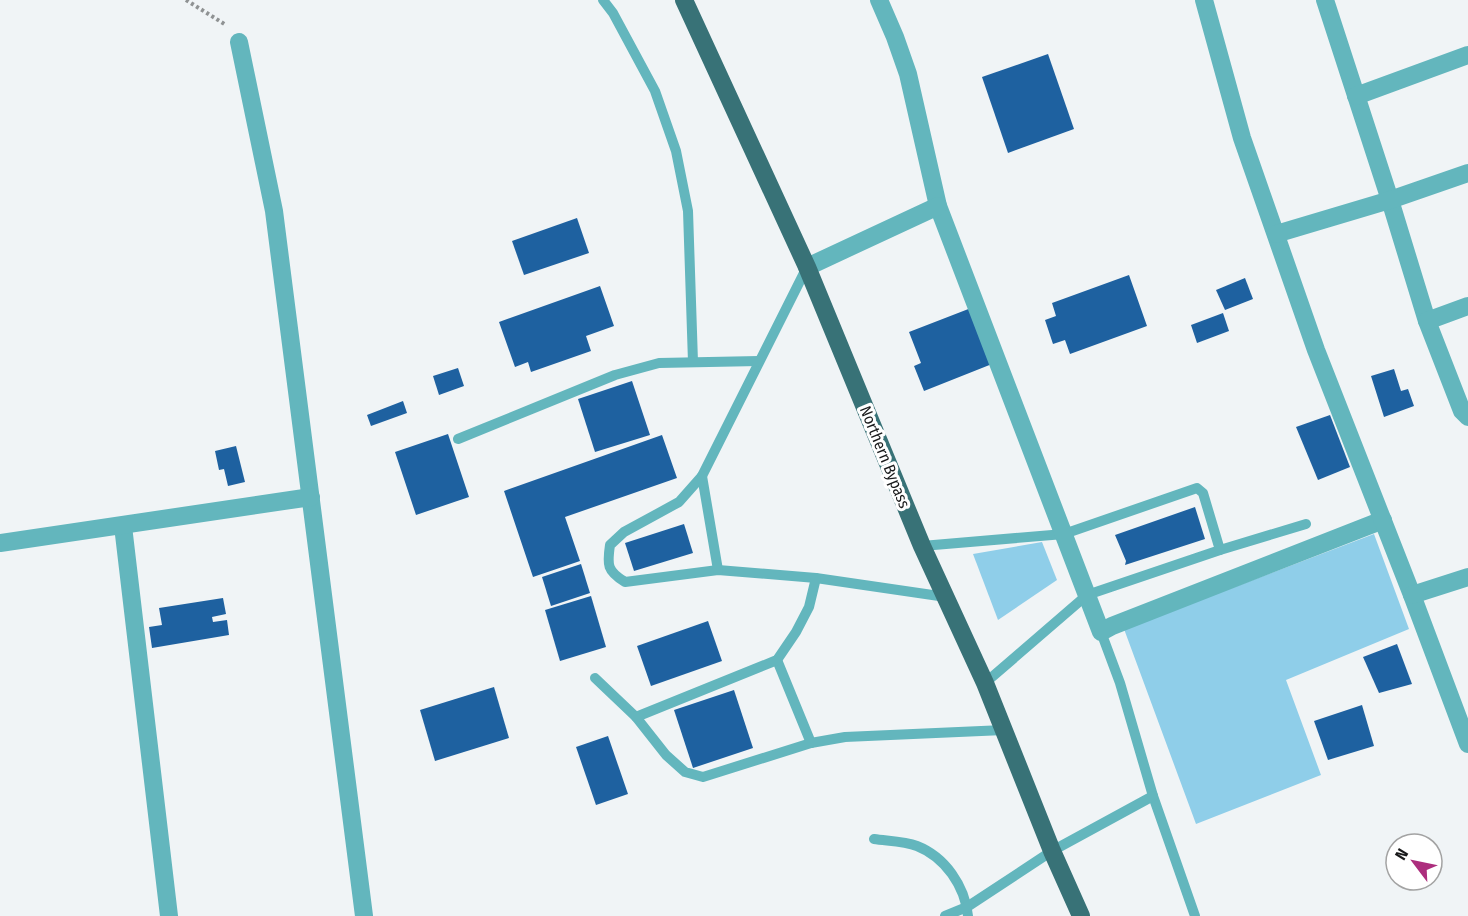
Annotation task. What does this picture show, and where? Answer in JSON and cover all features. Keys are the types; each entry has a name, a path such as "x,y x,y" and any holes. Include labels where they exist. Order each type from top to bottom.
{"main road":[{"name":"Northern Bypass","path":"684,0 807,267 922,546 985,683 1052,851 1081,916"}],"street":[{"path":"879,0 908,74 938,206 1101,632 1383,520"},
{"path":"1204,0 1242,138 1316,350 1413,595 1468,744"},
{"path":"1325,0 1427,321 1462,411 1468,417"},
{"path":"239,42 274,211 364,916"},
{"path":"1356,96 1468,55"},
{"path":"1276,234 1390,200 1468,173"},
{"path":"807,267 938,206"},
{"path":"1427,321 1468,306"},
{"path":"0,543 311,498"},
{"path":"123,526 170,916"},
{"path":"1413,595 1468,577"}],"lane":[{"path":"603,0 613,12 655,91 676,151 688,211 693,362"},
{"path":"807,267 702,476 679,502 624,532 610,545 607,562 614,575 625,582 718,570 816,579 946,597"},
{"path":"458,439 615,375 659,363 759,361"},
{"path":"702,476 718,570"},
{"path":"922,546 1064,534 1197,488 1203,493 1220,550"},
{"path":"985,683 1087,595 1306,524"},
{"path":"636,717 777,660 809,608 816,579"},
{"path":"1101,632 1120,683 1153,796 1195,916"},
{"path":"777,660 811,743"},
{"path":"595,678 636,717 666,755 685,772 704,777 811,743 845,737 1004,730"},
{"path":"945,916 967,911 1052,851 1153,796"},
{"path":"874,839 916,845 939,859 955,878 967,911"}],"path":[{"path":"186,0 231,28 239,42"}],"shaded area":[{"path":"1374,534 1409,629 1286,680 1321,775 1196,824 1124,629"},
{"path":"1042,542 1057,580 998,620 973,554"}],"building":[{"path":"1048,54 1074,129 1008,153 982,77"},
{"path":"577,218 589,253 524,275 512,241"},
{"path":"1129,275 1147,326 1070,354 1065,340 1053,344 1045,320 1056,316 1052,303"},
{"path":"1245,278 1253,299 1225,310 1216,290"},
{"path":"600,286 614,326 586,336 591,351 531,372 528,362 515,367 499,322"},
{"path":"971,308 992,364 924,391 914,366 921,363 909,332"},
{"path":"1223,313 1229,331 1197,343 1191,325"},
{"path":"458,368 464,386 439,395 433,376"},
{"path":"1394,369 1401,391 1408,389 1414,406 1384,417 1371,376"},
{"path":"632,381 650,435 595,452 578,399"},
{"path":"403,401 407,413 371,426 367,415"},
{"path":"1330,415 1350,467 1318,480 1296,427"},
{"path":"448,434 469,497 416,515 395,452"},
{"path":"662,435 677,478 565,517 580,561 533,577 504,491"},
{"path":"236,446 245,482 228,486 224,469 219,470 215,451"},
{"path":"1195,507 1205,539 1125,565 1126,561 1115,535"},
{"path":"684,524 693,553 634,571 625,543"},
{"path":"581,564 590,593 551,606 542,577"},
{"path":"591,596 606,647 560,661 545,610"},
{"path":"223,598 226,614 212,617 213,622 227,620 229,635 152,648 149,627 162,625 159,608"},
{"path":"708,621 722,661 651,686 637,646"},
{"path":"1397,644 1412,684 1379,693 1363,657"},
{"path":"494,687 509,738 435,761 420,710"},
{"path":"734,690 753,748 693,768 674,710"},
{"path":"1362,705 1374,746 1328,760 1314,721"},
{"path":"608,736 628,794 596,805 576,747"}]}
